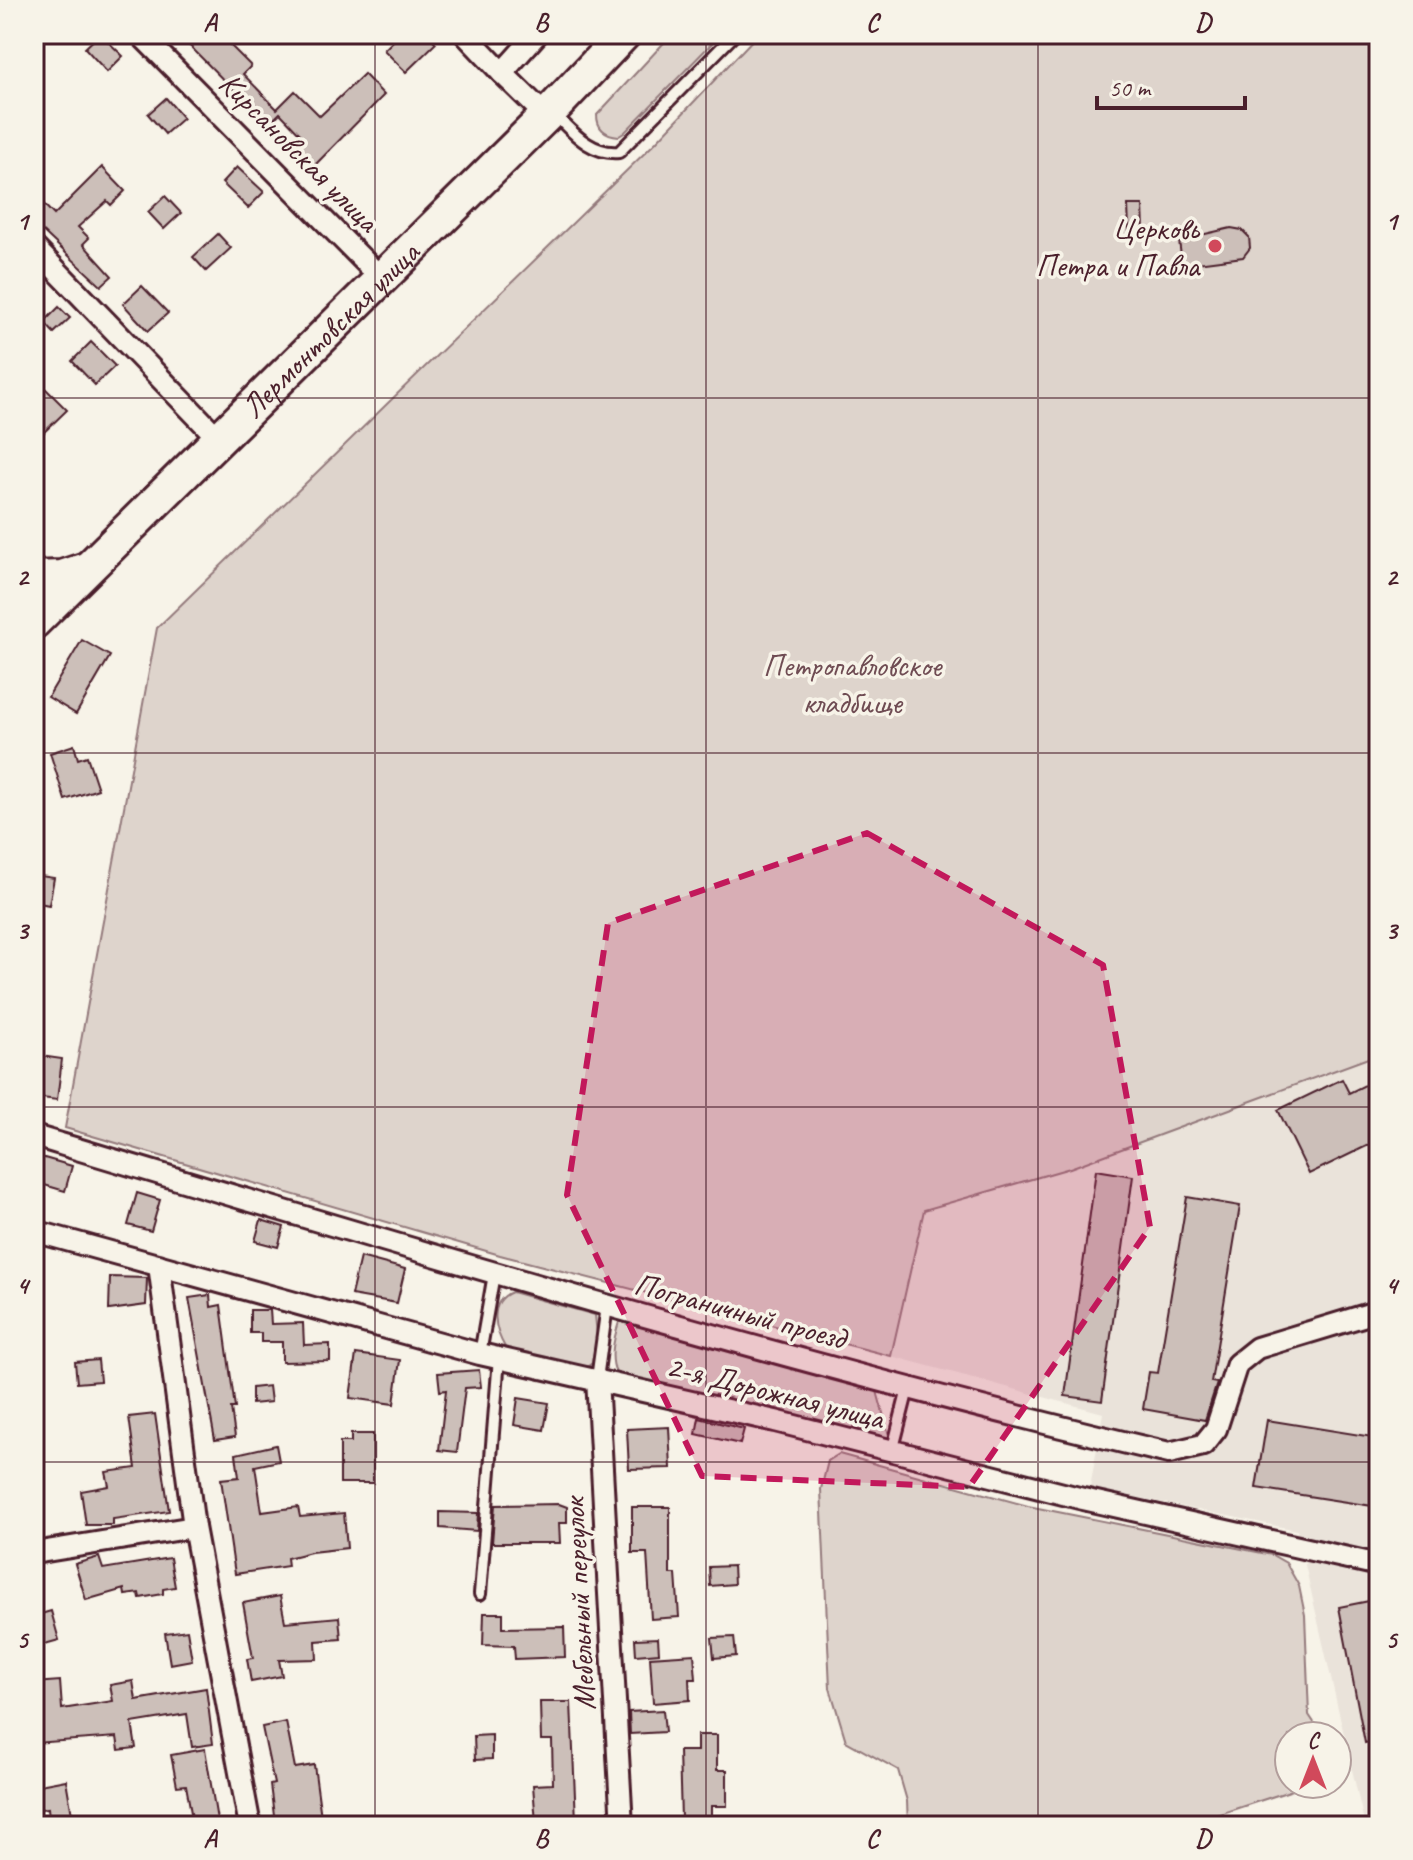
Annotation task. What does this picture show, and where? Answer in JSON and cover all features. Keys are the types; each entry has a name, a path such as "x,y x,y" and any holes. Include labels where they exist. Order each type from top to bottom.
{"main road":[{"name":"Лермонтовская улица","path":"34,622 549,114 624,34"},
{"path":"34,578 62,577 86,569"}],"street":[{"name":"Кирсановская улица","path":"140,34 381,278"},
{"path":"465,34 502,73 549,114"},
{"path":"502,73 537,34"},
{"path":"34,247 219,439"},
{"name":"Пограничный проезд","path":"34,1136 607,1306 908,1389 1169,1453 1203,1445 1216,1429 1237,1364 1257,1348 1379,1311"},
{"name":"2-я Дорожная улица","path":"34,1231 489,1356 1379,1565"},
{"path":"159,1265 194,1527 250,1826"},
{"name":"Мебельный переулок","path":"597,1379 622,1826"},
{"path":"34,1553 194,1527"}],"lane":[{"path":"549,114 591,148 607,153 619,152 735,34"},
{"path":"480,1594 494,1274"},
{"path":"597,1379 607,1306"},
{"path":"892,1452 908,1389"}],"highlighted area":[{"path":"867,833 1103,965 1150,1227 969,1487 702,1476 567,1195 608,923"}],"shaded area":[{"path":"1379,1054 1379,1826 1365,1826 1353,1774 1353,1720 1341,1720 1297,1530 1090,1488 1103,1413 891,1356 924,1210 1070,1168"}],"green space":[{"path":"672,34 721,34 624,133 619,136 606,133 597,115"},
{"name":"Петропавловское кладбище","path":"758,34 1379,34 1379,1054 1070,1168 924,1210 891,1356 500,1255 65,1128 157,628 656,142"},
{"path":"512,1292 595,1315 597,1336 592,1363 586,1368 506,1349 496,1326 496,1310 504,1297"},
{"path":"619,1322 877,1391 890,1439 616,1373 614,1341"},
{"path":"839,1454 1028,1506 1272,1555 1286,1563 1299,1586 1305,1615 1309,1715 1312,1720 1273,1720 1273,1796 1183,1826 908,1826 907,1801 898,1770 846,1741 830,1688 821,1489 828,1461"}],"building":[{"path":"100,34 123,56 107,72 85,48"},
{"path":"178,34 219,34 251,66 243,74 277,109 295,91 320,116 364,74 384,95 313,167 293,147 303,137 280,113 268,125"},
{"path":"400,34 428,34 436,43 406,72 384,50"},
{"path":"166,98 183,118 165,134 148,114"},
{"path":"102,167 125,191 111,205 107,201 78,227 89,238 83,244 112,276 101,286 34,223 34,194 54,215"},
{"path":"237,167 264,192 248,208 222,183"},
{"path":"165,196 181,213 164,229 148,212"},
{"path":"1128,205 1143,205 1144,230 1129,230"},
{"name":"Церковь Петра и Павла","path":"1231,228 1242,230 1249,237 1250,248 1243,257 1182,265 1179,240"},
{"path":"218,234 231,248 206,271 193,257"},
{"path":"142,286 168,313 148,331 123,304"},
{"path":"59,307 70,318 54,333 44,322"},
{"path":"91,342 115,366 95,385 72,361"},
{"path":"34,377 67,410 34,442"},
{"path":"82,640 110,656 76,714 48,697"},
{"path":"74,745 78,759 87,756 98,789 65,800 50,753"},
{"path":"34,875 54,878 49,905 34,902"},
{"path":"34,1055 62,1059 57,1100 34,1097"},
{"path":"1379,1078 1379,1140 1309,1174 1278,1110 1342,1079 1349,1093"},
{"path":"34,1155 72,1166 65,1191 34,1182"},
{"path":"1096,1170 1133,1176 1102,1401 1065,1396"},
{"path":"137,1193 160,1200 151,1231 128,1225"},
{"path":"1187,1197 1240,1206 1211,1382 1217,1383 1205,1420 1143,1409 1149,1372 1158,1373"},
{"path":"261,1220 284,1227 278,1247 255,1241"},
{"path":"360,1257 405,1269 397,1303 351,1295"},
{"path":"110,1277 147,1278 146,1305 109,1310"},
{"path":"210,1295 211,1307 221,1305 235,1408 231,1408 235,1437 215,1440 189,1298"},
{"path":"250,1310 270,1310 271,1324 303,1323 304,1345 330,1344 330,1361 282,1362 282,1342 261,1342 261,1333 250,1333"},
{"path":"356,1354 400,1360 394,1404 350,1398"},
{"path":"98,1360 100,1381 77,1383 75,1362"},
{"path":"479,1370 481,1387 465,1388 457,1452 439,1450 446,1390 440,1391 438,1373"},
{"path":"269,1386 271,1402 252,1404 252,1388"},
{"path":"518,1398 549,1403 544,1430 514,1425"},
{"path":"155,1414 169,1511 113,1519 113,1525 86,1525 81,1491 109,1486 106,1472 136,1468 129,1417"},
{"path":"699,1418 744,1429 740,1444 696,1434"},
{"path":"1267,1420 1379,1438 1379,1507 1256,1488"},
{"path":"669,1427 671,1468 629,1469 627,1429"},
{"path":"351,1434 373,1434 373,1483 340,1483 340,1442 351,1442"},
{"path":"276,1445 279,1461 255,1466 262,1512 298,1507 300,1517 344,1513 347,1548 311,1552 287,1558 288,1566 235,1574 221,1479 239,1477 236,1454"},
{"path":"559,1504 567,1507 567,1523 559,1523 560,1543 492,1543 495,1505"},
{"path":"632,1507 670,1507 670,1574 676,1574 679,1617 651,1619 647,1553 632,1553"},
{"path":"440,1512 478,1513 477,1531 440,1528"},
{"path":"99,1557 103,1569 170,1558 175,1587 163,1589 163,1594 140,1598 139,1593 125,1595 124,1589 86,1600 75,1564"},
{"path":"733,1566 734,1584 710,1586 709,1567"},
{"path":"280,1596 285,1622 339,1617 341,1639 316,1641 317,1659 279,1660 282,1676 251,1682 247,1659 253,1658 243,1603"},
{"path":"1379,1599 1379,1740 1365,1743 1339,1607"},
{"path":"51,1611 59,1640 34,1647 34,1616"},
{"path":"484,1613 503,1613 503,1628 564,1627 565,1657 515,1659 514,1646 483,1645"},
{"path":"187,1630 192,1660 170,1664 165,1633"},
{"path":"734,1637 736,1656 714,1658 712,1638"},
{"path":"658,1638 659,1653 636,1655 635,1639"},
{"path":"694,1654 696,1679 689,1679 690,1700 653,1703 650,1657"},
{"path":"60,1681 62,1709 113,1701 110,1685 133,1681 136,1700 206,1688 213,1744 192,1747 187,1714 132,1723 136,1748 119,1750 117,1737 34,1743 34,1683"},
{"path":"540,1702 571,1702 576,1821 536,1823 533,1785 553,1784 552,1740 541,1740"},
{"path":"663,1710 665,1732 630,1734 629,1712"},
{"path":"286,1722 295,1768 314,1765 321,1817 275,1823 270,1785 274,1784 262,1727"},
{"path":"492,1735 492,1759 475,1760 474,1736"},
{"path":"697,1735 717,1735 717,1770 727,1770 727,1806 711,1806 711,1818 681,1819 679,1751 697,1751"},
{"path":"205,1749 217,1820 193,1824 186,1785 177,1786 171,1755"},
{"path":"66,1780 74,1826 50,1826 48,1808 34,1810 34,1786"}],"place":[{"name":"Церковь Петра и Павла","path":"1215,246"}]}
